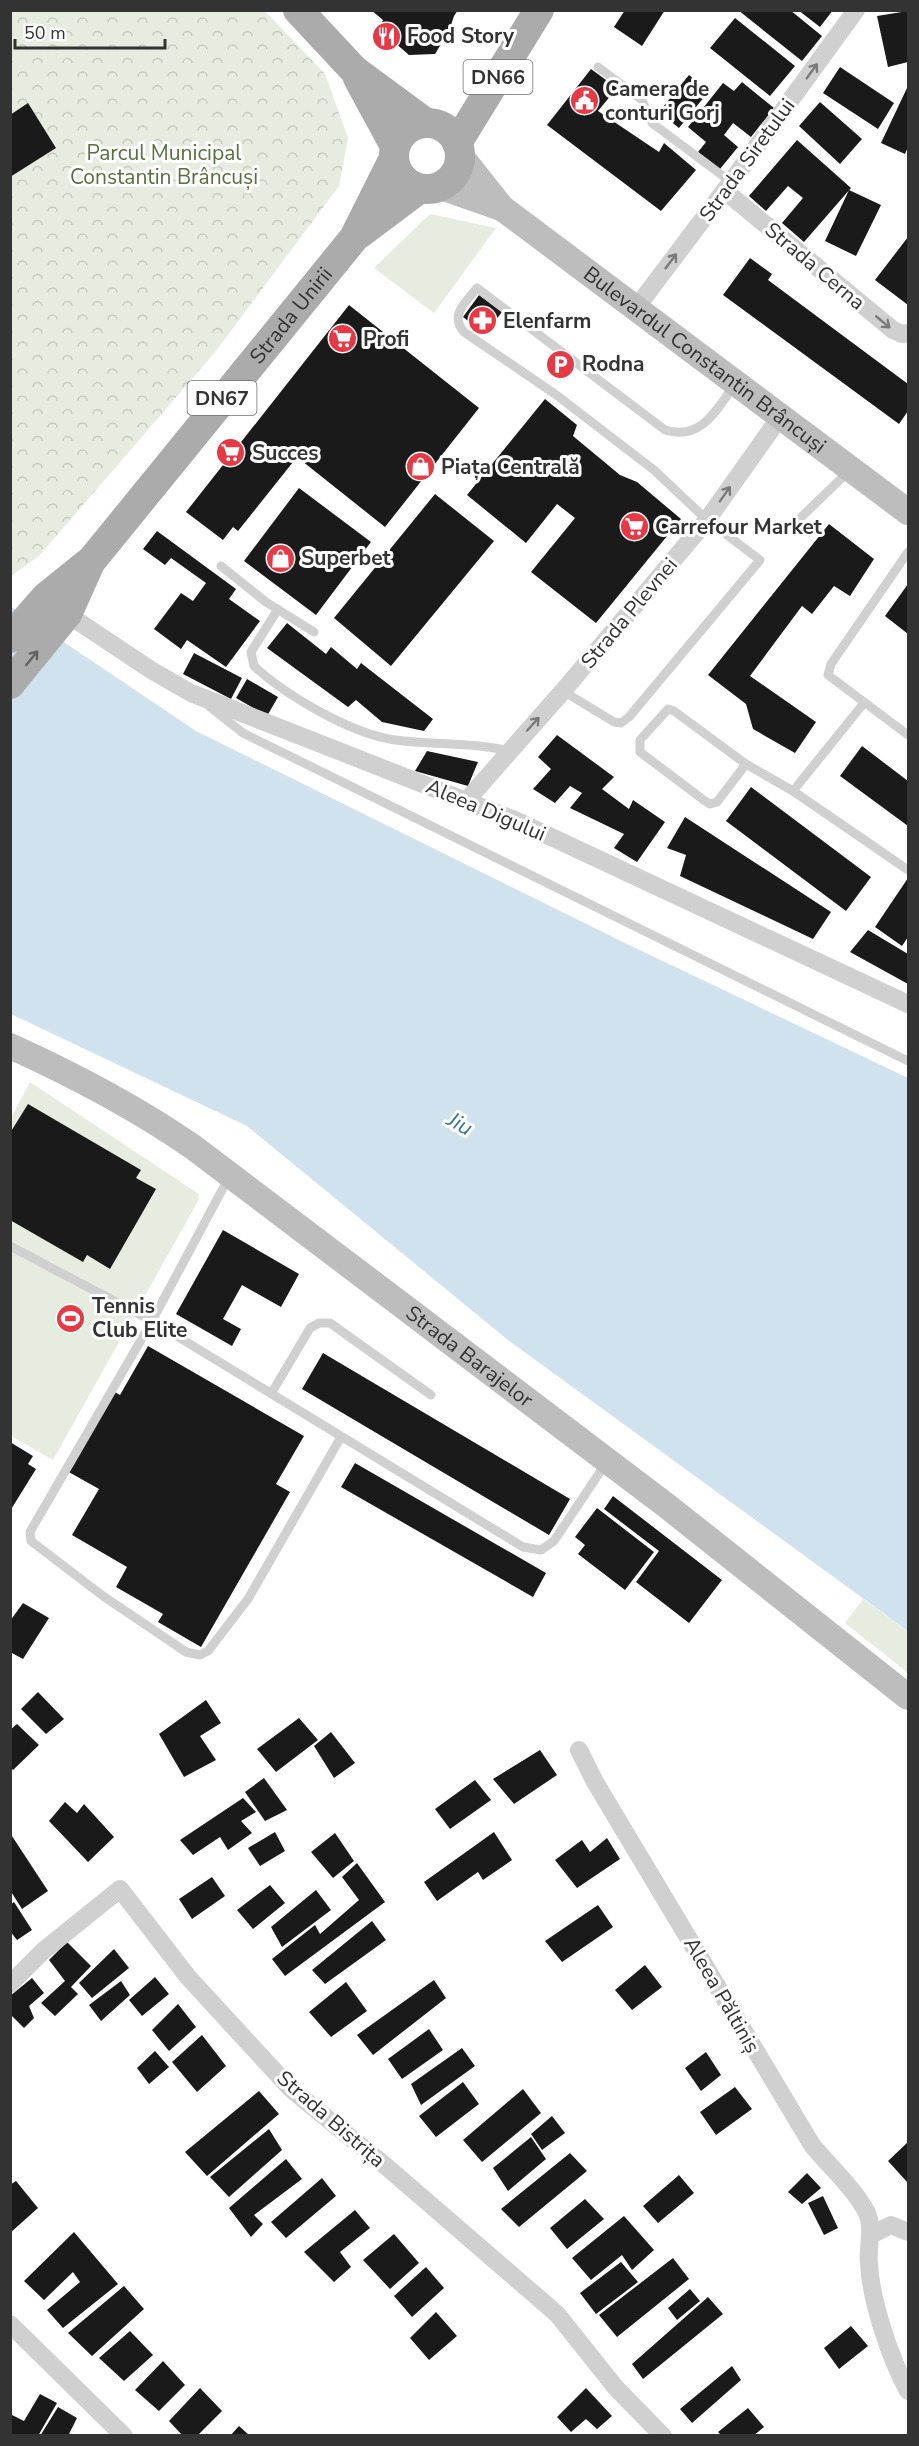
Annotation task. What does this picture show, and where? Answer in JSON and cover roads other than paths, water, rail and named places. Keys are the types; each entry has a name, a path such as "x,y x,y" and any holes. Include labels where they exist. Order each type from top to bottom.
{"main road":[{"name":"Bulevardul Constantin Brâncuși","path":"298,10 354,70 446,137 502,208 909,512"},
{"name":"Strada Unirii","path":"446,137 539,10"},
{"name":"Bulevardul Constantin Brâncuși","path":"354,70 394,153"},
{"name":"Strada Unirii","path":"10,684 40,625 46,597 92,560 354,238 402,134 412,126 446,137"},
{"name":"Strada Unirii","path":"354,238 430,188 452,179 458,168 446,137"},
{"path":"394,153 397,173 406,183 430,188"},
{"name":"Bulevardul Constantin Brâncuși","path":"430,188 502,208"},
{"name":"Strada Barajelor","path":"10,1046 70,1073 126,1104 230,1175 608,1461 909,1697"}],"street":[{"name":"Strada Siretului","path":"636,308 856,10"},
{"name":"Strada Cerna","path":"728,186 893,330 902,334 909,333"},
{"name":"Strada Plevnei","path":"467,800 563,691 706,520 780,417"},
{"name":"Aleea Digului","path":"40,625 151,670 191,693 517,821 909,1004"},
{"name":"Aleea Păltiniș","path":"579,1750 595,1782 806,2136 868,2215 871,2235 868,2263 876,2307 902,2379 909,2391"},
{"name":"Strada Bistrița","path":"10,1984 43,1951 120,1889 188,1977 291,2089 388,2168 557,2314 616,2388 663,2436"},
{"path":"871,2235 891,2225 909,2232"},
{"path":"10,2324 124,2436"}],"lane":[{"path":"598,67 642,100 652,123 728,186"},
{"path":"563,691 614,722 621,723 629,717 760,560 706,520 654,470 555,394 464,332 457,318 460,310 477,288 665,430 674,433 694,431 710,418 736,384"},
{"path":"792,526 851,469"},
{"path":"909,552 831,664 828,675 909,735"},
{"path":"221,566 278,609 314,632"},
{"path":"278,609 251,652 254,666 291,694 357,730 394,740 490,747 509,751"},
{"path":"191,693 243,733 909,1061"},
{"path":"793,791 864,703"},
{"path":"746,764 717,802 710,804 640,752 638,747 640,740 668,709 674,711 746,764 793,791 909,870"},
{"path":"230,1175 152,1321 29,1537 31,1541 103,1596 186,1652 200,1655 208,1651 248,1599 341,1437"},
{"path":"10,1246 152,1321 523,1547 541,1550 554,1541 608,1461"},
{"path":"272,1394 310,1328 319,1323 330,1323 431,1395"}],"water":[{"name":"Jiu","path":"10,606 196,731 629,945 908,1078 908,1631 508,1340 247,1126 11,1014"}],"place":[{"name":"Food Story","path":"386,36"},
{"name":"Camera de conturi Gorj","path":"584,101"},
{"name":"Elenfarm","path":"482,321"},
{"name":"Profi","path":"342,339"},
{"name":"Rodna","path":"561,364"},
{"name":"Succes","path":"231,453"},
{"name":"Piața Centrală","path":"420,467"},
{"name":"Carrefour Market","path":"634,527"},
{"name":"Superbet","path":"280,558"},
{"name":"Tennis Club Elite","path":"71,1318"}],"park label":[{"name":"Parcul Municipal Constantin Brâncuși","path":"164,165"}]}
